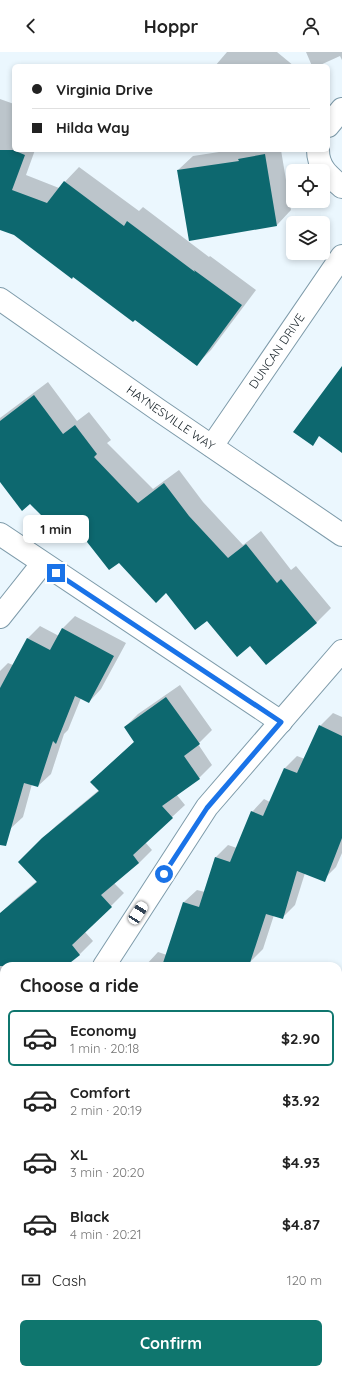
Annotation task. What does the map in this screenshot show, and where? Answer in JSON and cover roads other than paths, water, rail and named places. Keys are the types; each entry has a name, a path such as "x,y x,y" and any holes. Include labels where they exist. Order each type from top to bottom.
{"street":[{"path":"330,124 342,109"},
{"path":"318,152 318,159 326,174 342,187"},
{"name":"DUNCAN DRIVE","path":"212,446 342,256"},
{"name":"HAYNESVILLE WAY","path":"0,299 342,535"},
{"path":"0,534 42,564 281,722"},
{"path":"0,616 42,564"},
{"path":"107,962 207,808 342,651"}]}
